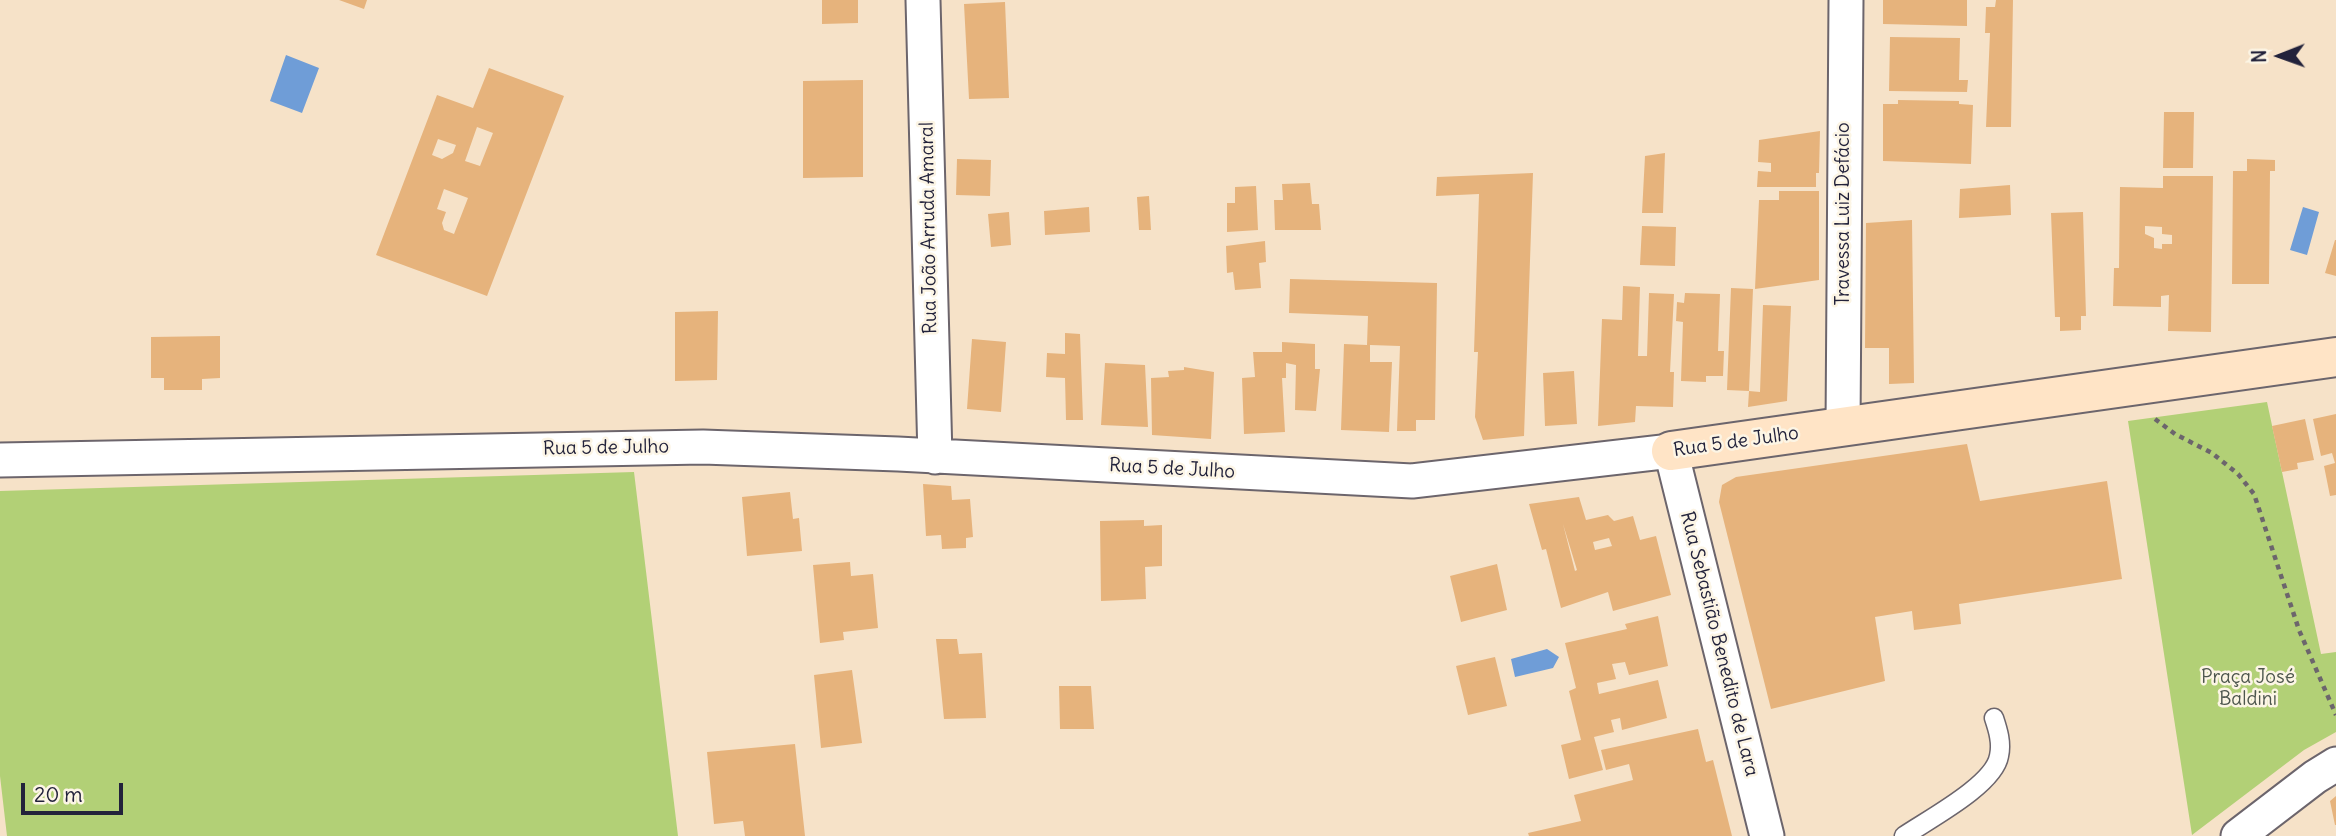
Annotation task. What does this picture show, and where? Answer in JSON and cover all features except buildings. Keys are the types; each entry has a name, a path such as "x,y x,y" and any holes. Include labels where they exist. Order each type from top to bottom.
{"street":[{"name":"Rua João Arruda Amaral","path":"923,0 935,457"},
{"name":"Travessa Luiz Defácio","path":"1843,427 1846,0"},
{"name":"Rua 5 de Julho","path":"0,460 629,447 935,457 1412,481 1671,451 2336,357"},
{"name":"Rua Sebastião Benedito de Lara","path":"1671,451 1767,836"},
{"path":"2238,836 2336,764"}],"lane":[{"path":"1904,836 1989,776 1999,758 2000,740 1994,718"}],"path":[{"path":"2120,388 2175,434 2213,453 2238,474 2254,494 2299,630 2336,715"}],"green space":[{"name":"Praça José Baldini","path":"2267,402 2321,654 2336,652 2336,732 2304,750 2192,835 2128,421"},
{"path":"634,472 678,836 7,836 0,776 0,491"}],"water":[{"path":"286,55 319,68 302,113 270,101"},
{"path":"2303,207 2319,212 2307,255 2290,250"},
{"path":"1547,649 1559,657 1553,668 1515,677 1511,659"}]}
